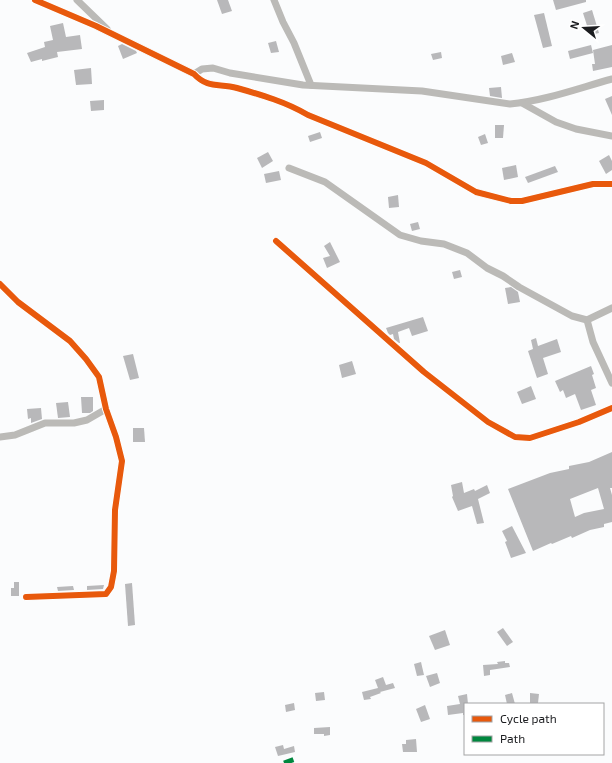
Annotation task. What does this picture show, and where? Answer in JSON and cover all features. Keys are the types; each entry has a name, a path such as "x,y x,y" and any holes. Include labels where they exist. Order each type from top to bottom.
{"street":[{"path":"35,0 113,34 194,74 200,80 211,85 234,87 292,105 308,115 426,163 476,192 510,201 522,201 593,184 612,184"},
{"path":"77,0 113,34"},
{"path":"274,0 311,85"},
{"path":"194,74 202,69 213,68 230,73 311,85 422,91 510,104 522,103 612,79"},
{"path":"522,103 556,122 576,129 612,136"},
{"path":"289,168 325,182 400,235 421,241 444,244 467,253 487,268 503,276 551,306 572,316 587,320 612,308"},
{"path":"276,241 424,372 488,422 515,436 530,438 579,422 612,408"},
{"path":"0,284 18,302 70,341 99,377 106,409 116,437 122,462 116,510 112,587 106,594 26,597"},
{"path":"587,320 593,342 612,383"},
{"path":"0,437 14,435 45,422 74,423 87,420 106,409"}],"building":[{"path":"217,0 228,0 232,11 222,14"},
{"path":"553,0 586,0 586,2 556,10"},
{"path":"592,10 599,33 590,35 583,13"},
{"path":"544,13 552,46 543,48 534,15"},
{"path":"63,23 66,37 80,35 82,49 57,52 58,57 31,62 27,53 45,47 44,42 53,40 50,26"},
{"path":"276,41 279,52 271,53 268,43"},
{"path":"122,44 136,51 137,53 123,59 118,46"},
{"path":"591,45 593,53 570,59 568,51"},
{"path":"612,45 612,67 593,71 592,64 595,64 593,50"},
{"path":"441,52 442,58 433,60 431,54"},
{"path":"512,53 515,62 503,65 501,56"},
{"path":"91,68 92,84 76,85 74,70"},
{"path":"501,87 502,98 490,96 489,88"},
{"path":"612,96 612,115 605,99"},
{"path":"104,100 104,110 91,111 90,101"},
{"path":"495,125 504,125 503,138 495,138"},
{"path":"320,132 322,138 310,142 308,136"},
{"path":"485,134 488,143 481,145 478,137"},
{"path":"268,152 273,161 262,168 257,158"},
{"path":"609,155 612,161 612,170 606,174 599,161"},
{"path":"516,165 518,177 504,180 502,168"},
{"path":"555,166 558,172 528,183 525,177"},
{"path":"279,171 281,180 266,183 264,174"},
{"path":"398,195 399,207 389,208 388,197"},
{"path":"418,222 420,229 412,231 410,224"},
{"path":"330,242 340,262 327,268 323,258 330,256 324,246"},
{"path":"460,270 462,277 454,279 452,272"},
{"path":"511,287 518,292 520,302 508,304 505,288"},
{"path":"423,317 428,331 412,336 409,328 398,332 400,343 394,339 393,334 390,335 388,333 386,328"},
{"path":"536,338 538,346 557,339 561,352 543,358 548,374 537,378 528,351 533,349 531,340"},
{"path":"133,354 139,378 130,380 123,356"},
{"path":"352,361 356,374 342,378 339,365"},
{"path":"591,366 596,388 591,390 596,405 581,410 575,394 566,398 563,390 560,392 555,381"},
{"path":"531,386 536,399 522,404 517,392"},
{"path":"81,397 93,397 93,411 90,413 82,413"},
{"path":"68,402 70,417 58,418 56,403"},
{"path":"41,408 42,419 31,423 31,418 28,419 27,409"},
{"path":"133,428 144,428 145,442 133,442"},
{"path":"612,452 612,488 610,488 612,495 612,522 604,524 604,527 590,530 572,538 571,536 533,551 508,489 550,473 569,469 569,466 589,462","holes":["598,488 604,509 584,513 575,517 570,499"]},
{"path":"462,482 464,493 474,489 475,491 487,485 490,493 478,499 484,523 477,524 472,506 458,511 452,497 451,485"},
{"path":"512,526 526,553 511,558 505,542 507,541 502,531"},
{"path":"14,582 19,582 19,596 11,596 11,588 14,588"},
{"path":"132,583 135,625 128,626 125,584"},
{"path":"104,585 103,589 87,590 87,586"},
{"path":"73,586 74,590 58,591 57,587"},
{"path":"503,628 513,642 507,646 497,632"},
{"path":"445,630 450,645 435,650 429,636"},
{"path":"505,661 505,663 509,663 510,667 490,670 490,675 484,676 483,665 498,664 497,662"},
{"path":"421,662 424,675 417,676 414,664"},
{"path":"437,673 440,683 430,687 426,676"},
{"path":"383,677 386,685 393,683 395,688 380,692 381,693 370,697 371,699 364,700 362,692 378,688 375,680"},
{"path":"324,692 325,700 316,701 315,693"},
{"path":"512,693 515,703 507,703 505,695"},
{"path":"530,693 539,694 538,703 530,703"},
{"path":"467,694 468,703 464,703 464,715 463,713 448,715 447,706 460,704 458,696"},
{"path":"294,703 295,710 286,712 285,705"},
{"path":"425,705 430,719 421,722 416,709"},
{"path":"330,727 330,735 324,736 324,734 314,734 314,728"},
{"path":"416,739 417,752 403,752 402,744 406,744 406,740"},
{"path":"283,745 284,749 294,746 295,752 278,756 275,747"}],"marked path":[{"path":"284,763 298,758"}],"cycle path":[{"path":"35,0 96,26 194,74 204,82 237,88 265,96 300,110 308,115 426,163 476,192 511,201 522,201 593,184 612,184"},
{"path":"276,241 424,372 488,422 515,437 530,438 579,422 612,408"},
{"path":"0,284 18,302 70,341 99,377 106,409 116,437 122,461 115,510 114,571 111,587 106,594 26,597"}]}
